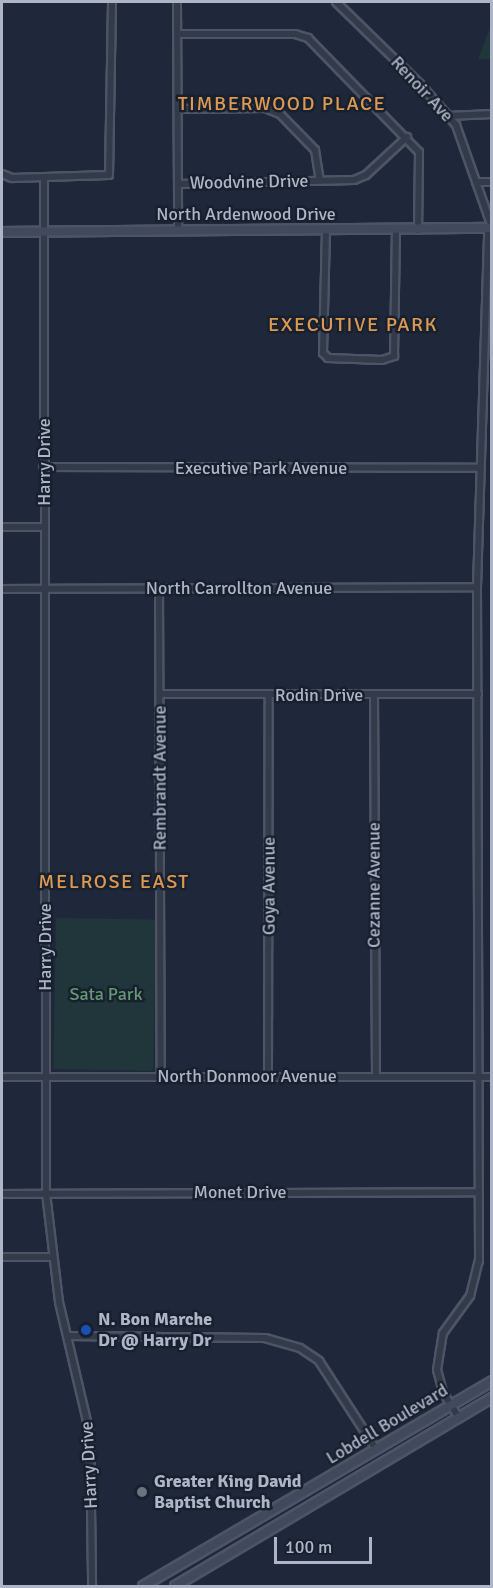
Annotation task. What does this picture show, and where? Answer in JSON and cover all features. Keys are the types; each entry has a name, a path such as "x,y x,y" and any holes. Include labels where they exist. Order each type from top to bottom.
{"main road":[{"name":"North Ardenwood Drive","path":"2,232 490,228"},
{"name":"Lobdell Boulevard","path":"143,1587 492,1381"},
{"name":"Lobdell Boulevard","path":"175,1587 492,1398"},
{"path":"220,1541 229,1555"}],"street":[{"path":"2,174 44,178 101,178 111,171 112,2"},
{"path":"177,2 178,231"},
{"name":"Renoir Ave","path":"336,2 456,125 477,182 490,228"},
{"path":"178,34 295,34 308,38 407,137 419,152 418,230"},
{"name":"Woodvine Drive","path":"178,109 265,108 280,114 315,150 320,181"},
{"path":"448,116 492,114"},
{"name":"Woodvine Drive","path":"178,183 354,180 366,175 407,137"},
{"name":"Harry Drive","path":"44,178 46,1193 52,1257 67,1336 90,1434 92,1587"},
{"path":"477,182 492,182"},
{"path":"459,1418 451,1405 437,1370 438,1349 443,1333 470,1296 477,1279 477,587 490,228"},
{"path":"326,230 323,353 328,358 382,360 394,356 396,230"},
{"name":"Executive Park Avenue","path":"43,467 480,468"},
{"path":"2,527 44,527"},
{"name":"North Carrollton Avenue","path":"2,589 477,587"},
{"name":"Rembrandt Avenue","path":"159,588 161,1077"},
{"name":"Rodin Drive","path":"160,694 478,694"},
{"name":"Goya Avenue","path":"268,1077 269,695"},
{"name":"Cezanne Avenue","path":"374,695 376,1076"},
{"name":"North Donmoor Avenue","path":"2,1077 492,1077"},
{"name":"Monet Drive","path":"2,1194 478,1192"},
{"path":"2,1257 52,1257"},
{"path":"67,1336 265,1338 300,1348 320,1361 376,1449"},
{"path":"406,1431 414,1444"}],"green space":[{"path":"491,25 491,59 478,59"},
{"name":"Sata Park","path":"56,918 156,920 153,1071 53,1069"}],"place":[{"name":"N. Bon Marche Dr @ Harry Dr","path":"86,1330"},
{"name":"Greater King David Baptist Church","path":"142,1492"}],"district":[{"name":"TIMBERWOOD PLACE","path":"282,103"},
{"name":"EXECUTIVE PARK","path":"353,324"},
{"name":"MELROSE EAST","path":"114,881"}]}
